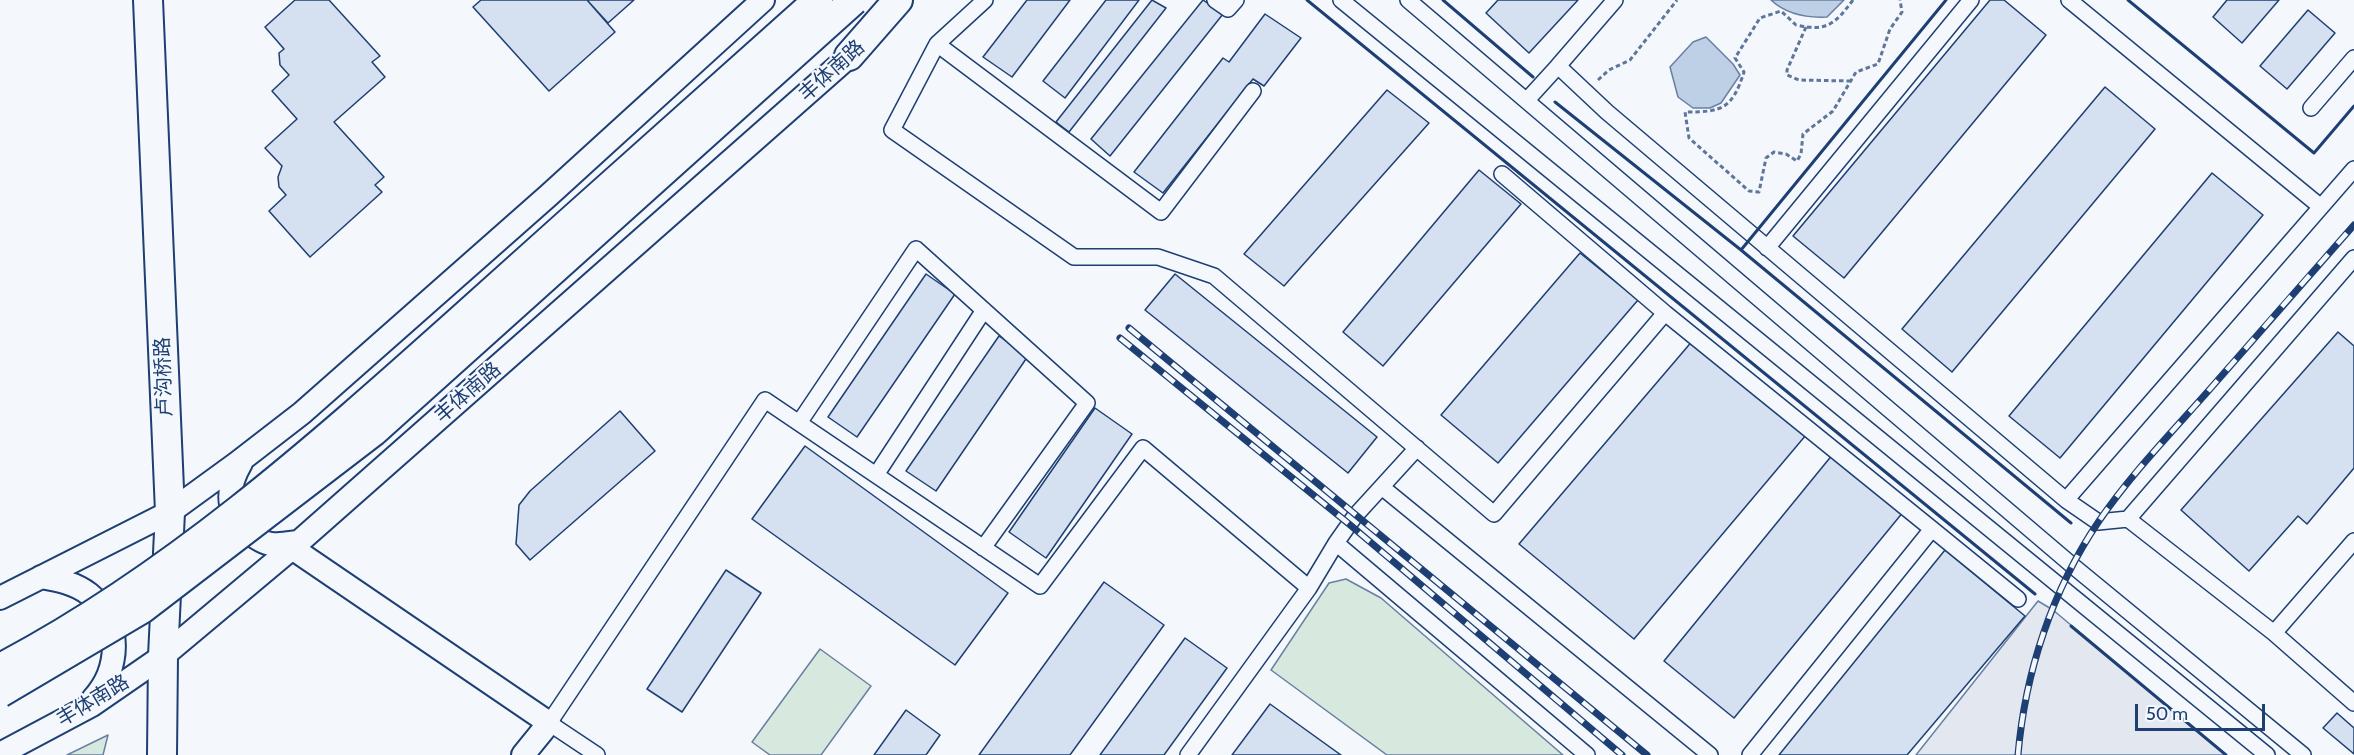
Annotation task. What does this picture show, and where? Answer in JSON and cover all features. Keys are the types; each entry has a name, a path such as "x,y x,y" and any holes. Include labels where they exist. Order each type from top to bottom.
{"highway":[{"name":"卢沟桥路","path":"148,0 170,512 163,656 162,755"},
{"path":"0,668 27,654 151,575 271,486 818,0"},
{"name":"丰体南路","path":"0,693 142,609 373,432 854,0"},
{"path":"849,56 898,0"}],"street":[{"path":"0,598 170,512 243,460 302,413 549,195 763,0"},
{"name":"丰体南路","path":"0,754 84,709 163,656 296,545 912,0"},
{"path":"985,0 937,44 892,130 1074,257 1158,257 1214,276 1494,514 1665,313"},
{"path":"1215,0 1228,9 1236,0"},
{"path":"1341,0 2267,755"},
{"path":"1408,0 2073,566 2303,755"},
{"path":"1527,100 1615,0"},
{"path":"1767,248 1971,0"},
{"path":"2069,0 2321,207"},
{"path":"937,44 1161,212 1253,91"},
{"path":"2311,108 2354,58"},
{"path":"1558,66 1767,248 2066,500 2098,522 2128,519 2354,258"},
{"path":"2066,500 2354,169"},
{"path":"1502,174 1665,313 2018,599"},
{"path":"799,423 916,249 1087,403 983,548"},
{"path":"876,475 984,310"},
{"path":"524,755 549,723 765,400 1040,586 1143,448 1309,588"},
{"path":"1188,755 1309,588 1355,516 1383,488 1417,448"},
{"path":"243,460 230,480 230,509 238,523 252,536 270,544 296,545 597,755"},
{"path":"1383,488 1710,755"},
{"path":"2128,519 2274,633 2354,704"},
{"path":"1750,755 1932,529"},
{"path":"2274,633 2354,541"},
{"path":"1336,543 1587,755"},
{"path":"41,577 67,582 91,595 107,617 116,643 114,662 104,688 84,709"}],"path":[{"path":"1587,93 1609,69 1630,60 1677,0"},
{"path":"1853,0 1837,21 1824,27 1796,25 1781,11 1760,18 1735,58 1744,72 1736,96 1720,111 1685,112 1689,138 1749,191 1759,192 1766,158 1774,152 1786,154 1797,161 1801,154 1803,135 1833,111 1856,72 1878,63 1890,29 1902,12 1900,0"},
{"path":"1806,27 1787,70 1787,75 1799,80 1850,81"}],"shaded area":[{"path":"1346,579 1381,598 1563,755 1387,755 1271,670 1329,583"},
{"path":"2038,601 2053,610 2226,755 1916,755"},
{"path":"820,649 871,686 821,755 770,755 752,742"},
{"path":"108,735 103,755 67,755"}],"water":[{"path":"1771,0 1844,0 1827,17 1820,17 1790,12"},
{"path":"1706,37 1733,64 1740,75 1721,103 1710,108 1693,108 1678,97 1670,67 1693,42"}],"building":[{"path":"295,0 329,0 380,56 372,62 385,77 334,122 384,177 375,185 382,192 310,257 269,211 286,195 279,187 278,177 282,166 265,148 297,119 272,91 289,75 280,65 279,53 284,49 265,27"},
{"path":"481,0 587,0 615,32 549,91 473,7"},
{"path":"587,0 634,0 608,23"},
{"path":"1027,0 1070,0 1012,77 983,57"},
{"path":"1106,0 1139,0 1065,98 1043,81"},
{"path":"1152,0 1166,8 1069,132 1056,122"},
{"path":"1203,0 1223,14 1110,156 1091,139"},
{"path":"1498,0 1578,0 1529,53 1486,13"},
{"path":"1990,0 2004,0 2046,35 1844,278 1793,236"},
{"path":"2227,0 2279,0 2242,43 2213,17"},
{"path":"2308,10 2335,33 2287,89 2260,66"},
{"path":"1265,14 1301,38 1264,86 1253,79 1163,193 1134,172 1223,58 1229,62"},
{"path":"2105,87 2155,129 1952,372 1902,329"},
{"path":"1387,90 1429,123 1284,286 1244,254"},
{"path":"1479,170 1521,204 1383,366 1343,332"},
{"path":"2212,173 2263,215 2060,458 2009,416"},
{"path":"1580,253 1638,300 1498,463 1441,415"},
{"path":"926,274 955,294 857,437 828,417"},
{"path":"1175,274 1377,437 1348,473 1145,310"},
{"path":"2338,332 2354,346 2354,468 2307,524 2298,516 2249,571 2181,510"},
{"path":"999,336 1028,356 936,491 906,471"},
{"path":"1694,339 1806,435 1634,639 1519,544"},
{"path":"1095,408 1132,434 1046,558 1009,532"},
{"path":"620,411 655,451 530,560 516,544 519,505 530,491"},
{"path":"805,446 1008,593 955,665 752,519"},
{"path":"1833,454 1904,511 1734,718 1664,661"},
{"path":"1945,550 2025,616 1907,755 1779,755"},
{"path":"726,570 761,593 682,712 647,689"},
{"path":"1104,582 1164,625 1070,755 979,755"},
{"path":"1185,638 1227,668 1164,755 1100,755"},
{"path":"1270,704 1341,755 1232,755"},
{"path":"906,710 940,735 926,755 874,755"},
{"path":"2337,713 2354,728 2354,754 2323,728"}],"railway":[{"path":"2018,755 2027,694 2044,633 2068,575 2099,521 2152,454 2354,225"},
{"path":"1129,328 1647,755"},
{"path":"1120,338 1349,524 1622,755"}],"wall":[{"path":"1307,0 2035,594"},
{"path":"1443,0 1533,77"},
{"path":"1555,102 1741,250 1946,0"},
{"path":"2128,0 2314,153 2354,106"},
{"path":"1741,250 2071,523"},
{"path":"2071,626 2226,755"}]}
